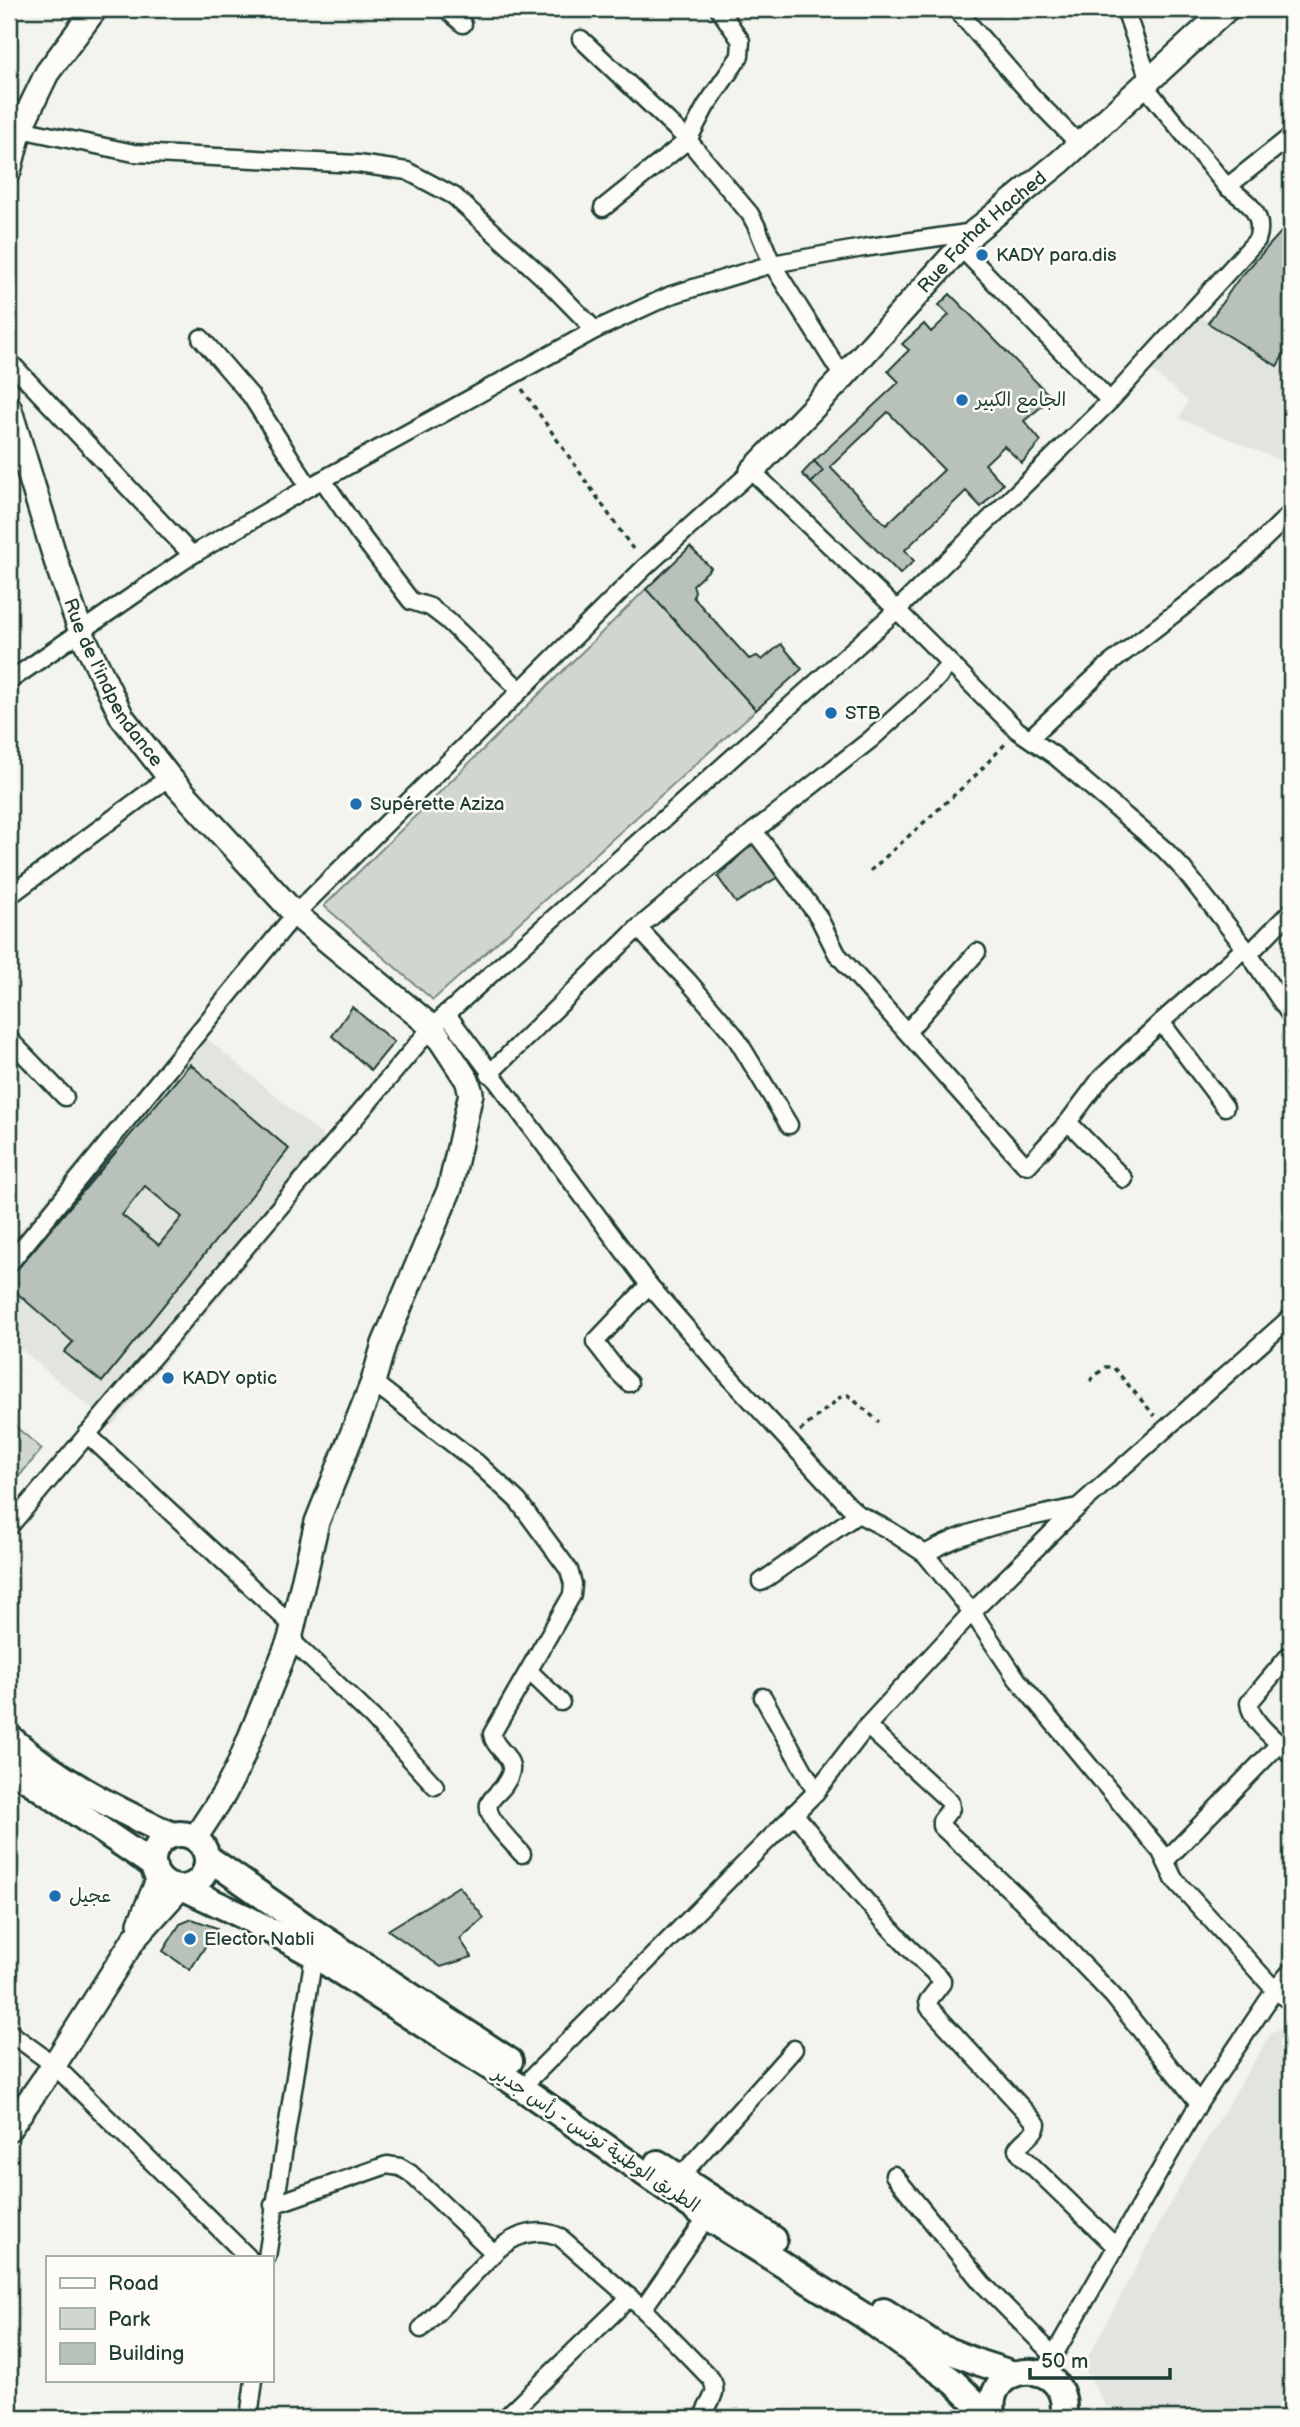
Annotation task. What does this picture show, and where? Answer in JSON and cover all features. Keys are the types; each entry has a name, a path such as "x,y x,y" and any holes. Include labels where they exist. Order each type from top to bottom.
{"main road":[{"name":"الطريق الوطنية تونس - رأس جدير","path":"9,1737 49,1769 89,1795 191,1843 314,1932 937,2346 1014,2374 1048,2365"},
{"name":"الطريق الوطنية تونس - رأس جدير","path":"9,1767 169,1880 314,1955 516,2084 707,2217 861,2314 954,2382 992,2418"},
{"path":"165,1838 191,1843 207,1866 199,1881 169,1880 155,1850 165,1838"},
{"path":"1048,2365 1059,2388 1067,2415"},
{"path":"992,2418 993,2399 997,2388 1014,2374"}],"street":[{"path":"9,171 14,127 47,73 95,9"},
{"path":"446,9 463,24"},
{"path":"603,208 688,140 706,106 742,51 739,37 719,9"},
{"path":"956,9 1033,97 1079,144"},
{"path":"9,1527 439,1020 897,610 1110,401 1257,240 1260,224 1256,213 1244,198 1227,187 1147,82 1125,9"},
{"name":"Rue Farhat Hached","path":"752,471 843,377 967,240 1079,144 1227,9"},
{"path":"581,39 688,140 750,214 772,264 843,377"},
{"path":"14,127 134,153 358,164 407,171 454,196 546,280 595,330"},
{"path":"1227,187 1291,136"},
{"path":"9,681 192,555 595,330 671,295 772,264 863,248 967,240 1110,401"},
{"path":"201,338 251,396 316,484 359,533 411,601 430,607 447,620 519,689"},
{"path":"9,361 192,555"},
{"name":"Rue de l'indpendance","path":"9,407 57,564 81,632 122,717 169,778 295,914 439,1020 471,1093 450,1188 384,1344 373,1382 317,1522 292,1633 238,1768 191,1843"},
{"path":"9,1264 295,914 519,689 645,567 752,471 1024,734 1055,756 1165,850 1247,951 1291,1016"},
{"path":"1024,734 1289,521"},
{"path":"489,1074 638,928 754,831 870,740 931,685 950,664"},
{"path":"9,896 169,778"},
{"path":"754,831 818,916 837,954 1026,1166 1068,1122 1101,1079 1161,1022 1291,911"},
{"path":"638,928 735,1036 789,1125"},
{"path":"907,1032 977,952"},
{"path":"439,1020 489,1074 649,1285 789,1442 858,1514 889,1530 925,1554 972,1612 1017,1679 1166,1860 1174,1879 1275,1990 1291,2002"},
{"path":"1161,1022 1225,1107"},
{"path":"9,1039 65,1097"},
{"path":"1068,1122 1124,1179"},
{"path":"629,1383 595,1342 649,1285"},
{"path":"533,2076 816,1792 867,1726 972,1612 1078,1507 1291,1317"},
{"path":"373,1382 477,1462 518,1500 569,1570 572,1595 492,1734 495,1744 509,1760 511,1771 508,1780 489,1802 489,1809 493,1820 522,1854"},
{"path":"87,1434 292,1633 435,1786"},
{"path":"925,1554 955,1538 1013,1520 1078,1507"},
{"path":"761,1582 858,1514"},
{"path":"1291,1653 1249,1703 1256,1719 1291,1755"},
{"path":"530,1672 561,1702"},
{"path":"763,1697 816,1792"},
{"path":"867,1726 950,1802 951,1808 941,1821 941,1826 1020,1899 1113,1996 1199,2104"},
{"path":"1166,1860 1280,1743"},
{"path":"794,1813 866,1903 906,1947 942,1980 928,2001 929,2007 1037,2124 1037,2128 1019,2145 1017,2149 1021,2155 1115,2246"},
{"path":"9,2129 54,2065 169,1880"},
{"path":"267,2256 314,1955"},
{"path":"894,2175 1048,2365 1199,2104 1275,1990 1291,1971"},
{"path":"9,2032 54,2065 247,2256"},
{"path":"680,2177 794,2049"},
{"path":"274,2205 374,2168 387,2165 400,2167 494,2253"},
{"path":"643,2309 707,2217"},
{"path":"421,2329 503,2244 531,2233 551,2232 568,2243 643,2309 715,2385 714,2397 705,2408 703,2418"},
{"path":"505,2418 630,2297"},
{"path":"249,2418 254,2382"}],"path":[{"path":"513,376 645,567"},
{"path":"870,871 1024,734"},
{"path":"1090,1381 1105,1367 1113,1367 1165,1428"},
{"path":"789,1442 843,1395 848,1395 879,1422"}],"shaded area":[{"path":"1200,315 1208,323 1276,366 1291,342 1291,414 1285,431 1288,464 1179,418 1188,401 1151,370"},
{"path":"191,1025 341,1151 112,1426 9,1339 9,1244"},
{"path":"1291,2026 1291,2418 1142,2418 1106,2406 1083,2366 1185,2176 1271,2033"}],"green space":[{"path":"646,589 756,710 433,1000 324,906"},
{"path":"9,1421 42,1449 9,1488"}],"building":[{"path":"1282,231 1291,240 1291,342 1277,366 1208,323 1237,281"},
{"path":"950,294 1052,398 1024,421 1041,441 1022,463 1004,446 985,464 1003,484 981,507 966,491 905,550 914,561 900,574 811,483 823,471 814,461 899,382 888,371 909,350 902,344 924,324 931,332 949,315 939,305","holes":["888,412 944,470 886,525 830,467"]},
{"path":"814,461 823,471 811,483 802,474"},
{"path":"690,547 711,568 693,585 693,597 749,659 757,656 762,660 781,644 802,669 756,710 646,589"},
{"path":"754,841 781,875 736,903 718,877"},
{"path":"352,1007 394,1042 371,1070 332,1036"},
{"path":"190,1064 289,1149 102,1382 64,1352 73,1342 9,1286 9,1279","holes":["145,1186 182,1217 159,1245 122,1215"]},
{"path":"459,1886 484,1918 460,1939 472,1957 441,1967 388,1930"},
{"name":"Elector Nabli","path":"192,1919 217,1928 190,1970 163,1951 180,1924"}],"place":[{"name":"KADY para.dis","path":"982,255"},
{"name":"الجامع الكبير","path":"962,400"},
{"name":"STB","path":"831,713"},
{"name":"Supérette Aziza","path":"356,804"},
{"name":"KADY optic","path":"168,1378"},
{"name":"عجيل","path":"55,1896"},
{"name":"Elector Nabli","path":"190,1939"}]}
